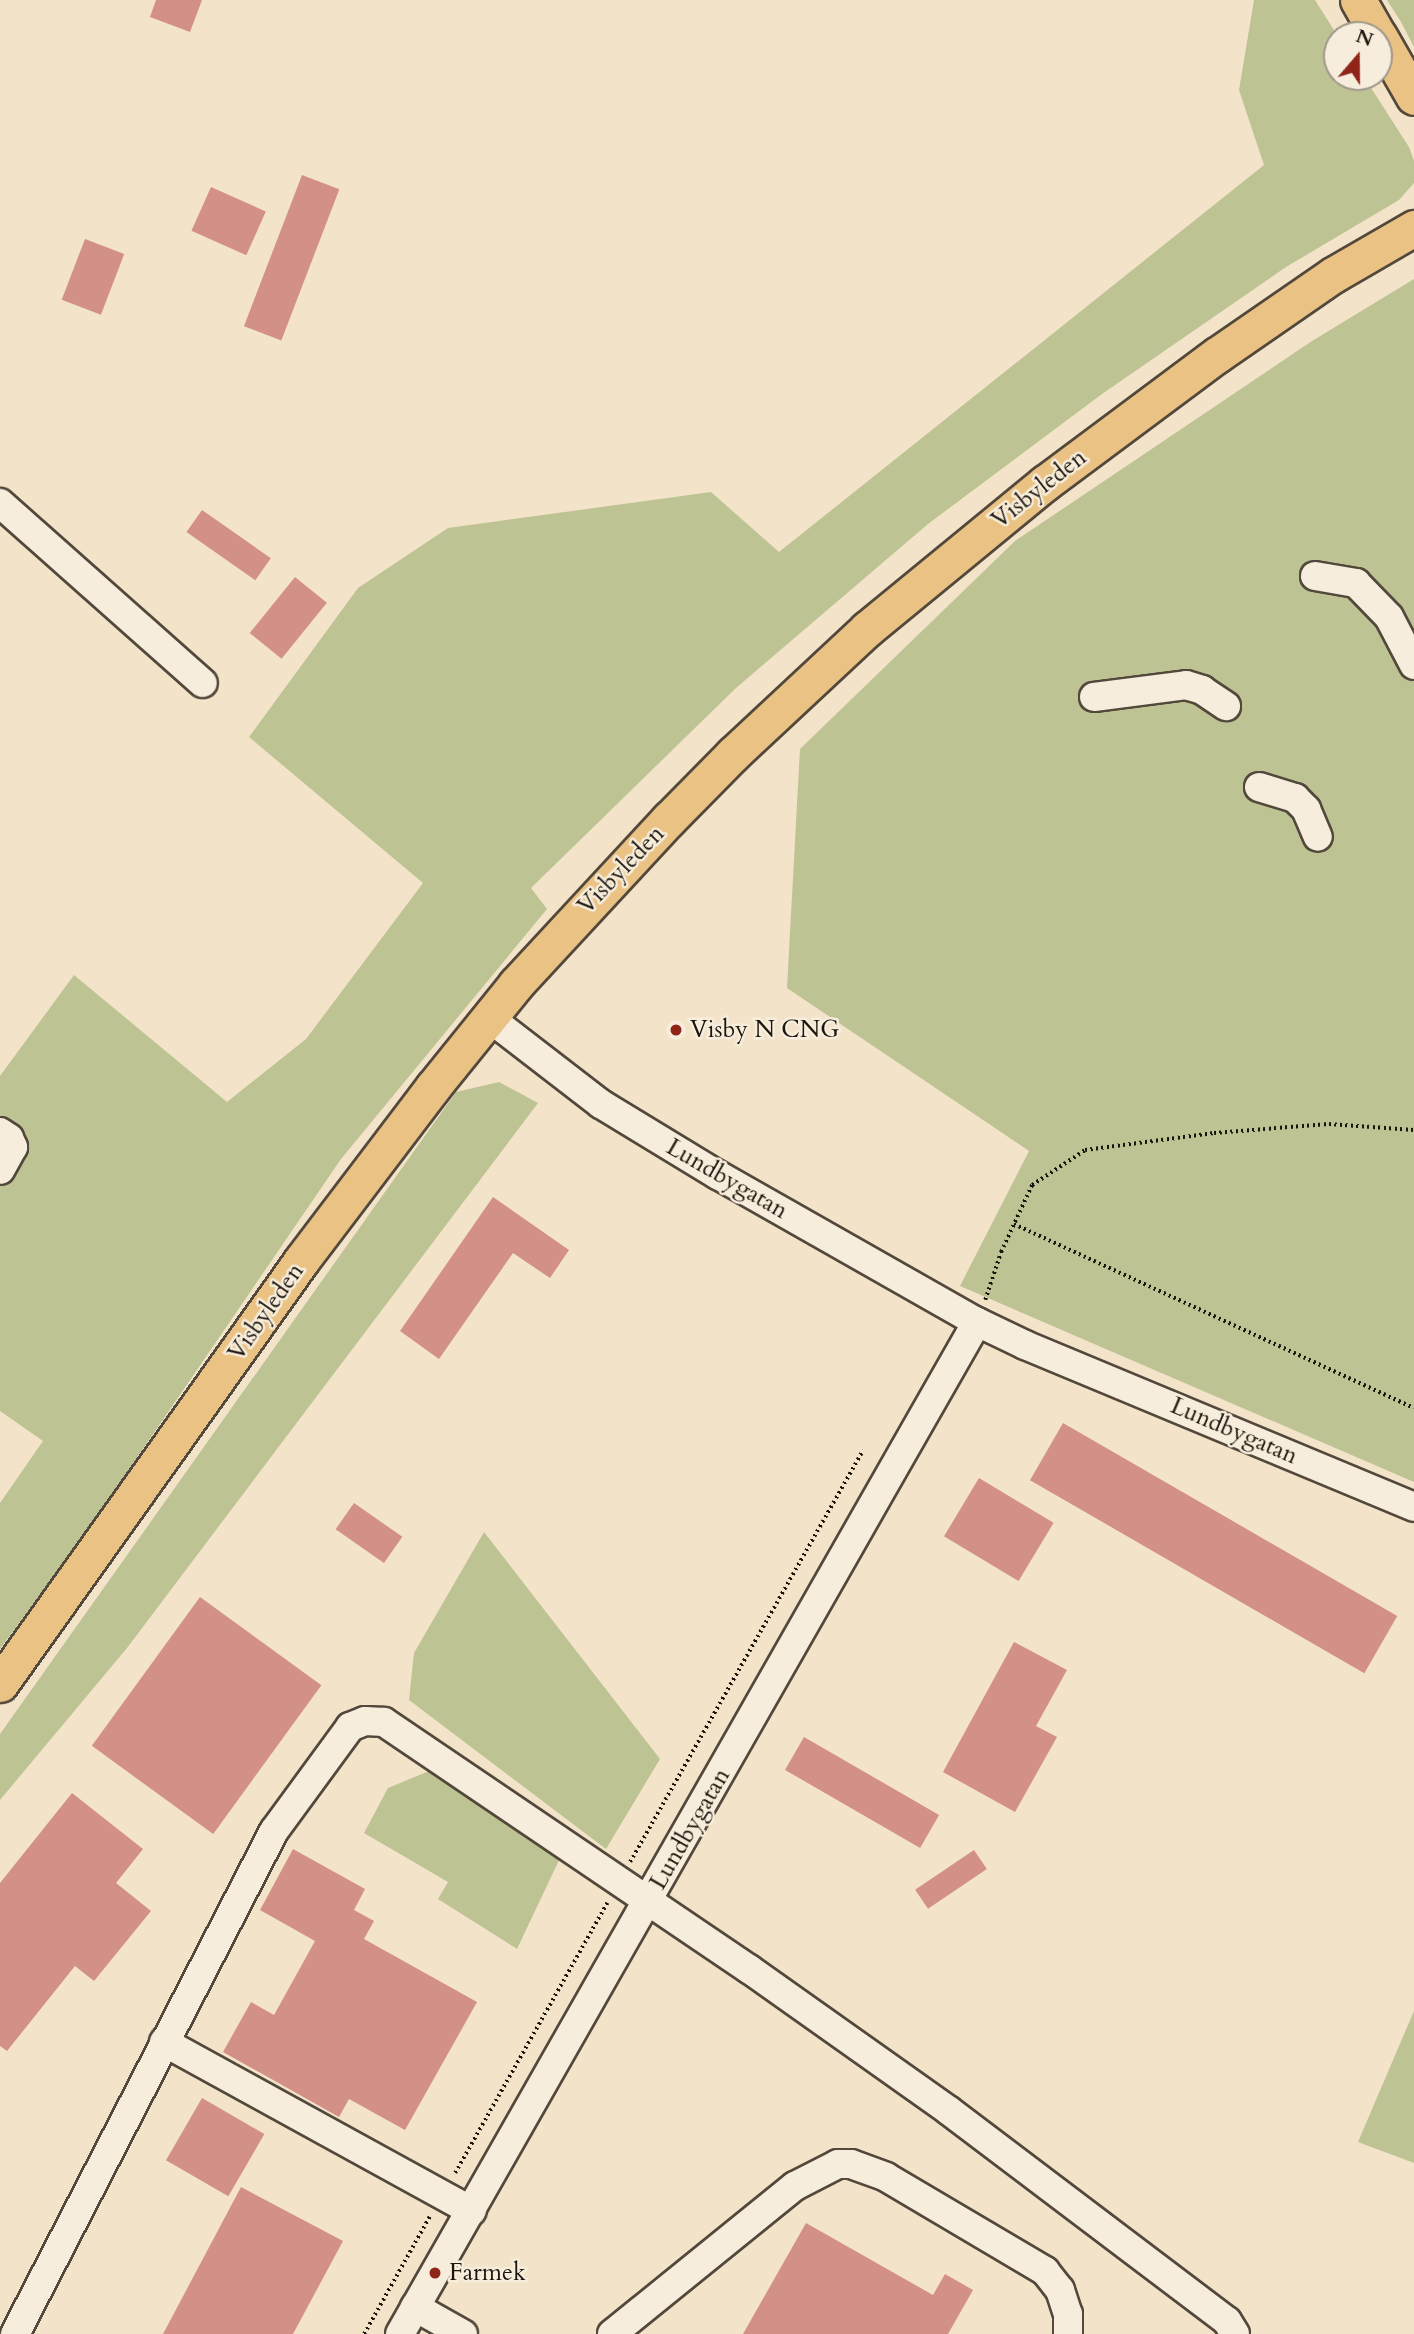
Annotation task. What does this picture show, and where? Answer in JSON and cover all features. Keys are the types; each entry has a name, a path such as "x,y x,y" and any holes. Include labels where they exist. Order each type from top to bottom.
{"main road":[{"path":"1358,0 1370,21"},
{"path":"1393,60 1414,97"},
{"name":"Visbyleden","path":"0,1684 318,1239 488,1017 579,914 669,819 733,754 877,621 1045,483 1174,386 1333,275 1414,228"}],"street":[{"path":"0,503 203,683"},
{"path":"1315,576 1356,583 1389,617 1414,665"},
{"path":"1094,697 1186,685 1202,690 1226,706"},
{"path":"1259,787 1295,799 1306,809 1318,837"},
{"name":"Lundbygatan","path":"488,1017 601,1104 718,1175 977,1322 1025,1345 1414,1507"},
{"path":"0,1132 9,1138 13,1147 0,1170"},
{"name":"Lundbygatan","path":"400,2334 977,1322"},
{"path":"15,2334 274,1831 350,1727 365,1721 384,1722 948,2110 1227,2321 1235,2334"},
{"path":"164,2042 471,2211"},
{"path":"612,2334 795,2186 838,2164 851,2164 886,2177 1045,2271 1060,2290 1068,2314 1068,2334"},
{"path":"415,2307 463,2334"}],"path":[{"path":"977,1322 1014,1224 1032,1185 1085,1150 1214,1133 1329,1124 1414,1130"},
{"path":"1014,1224 1414,1408"}],"green space":[{"path":"1254,0 1315,0 1328,21 1323,21 1323,91 1373,91 1409,147 1414,161 1414,183 1399,200 1286,267 1102,394 928,524 736,688 531,888 547,909 341,1159 91,1525 0,1649 0,1503 43,1441 0,1411 0,1076 74,975 227,1102 306,1039 423,883 249,737 358,588 448,528 711,492 779,552 1264,165 1239,90"},
{"path":"1387,0 1414,0 1414,47 1401,22"},
{"path":"1414,279 1414,1482 960,1286 1029,1151 787,988 800,749 1015,541 1312,341"},
{"path":"499,1082 538,1103 127,1648 0,1800 0,1734 456,1092"},
{"path":"484,1532 660,1759 606,1849 409,1700 414,1653"},
{"path":"434,1769 561,1856 517,1949 438,1899 448,1882 364,1833 388,1788"},
{"path":"1414,2011 1414,2163 1358,2142"}],"building":[{"path":"156,0 202,0 190,32 150,17"},
{"path":"302,175 339,189 281,341 244,326"},
{"path":"211,187 266,211 246,255 191,231"},
{"path":"85,239 124,254 101,315 62,300"},
{"path":"202,510 271,558 255,580 187,532"},
{"path":"295,577 327,603 282,659 250,633"},
{"path":"493,1197 569,1250 550,1278 513,1253 439,1359 400,1331"},
{"path":"1063,1423 1397,1616 1364,1673 1030,1480"},
{"path":"979,1478 1054,1523 1019,1581 944,1536"},
{"path":"354,1503 402,1537 384,1563 336,1529"},
{"path":"200,1597 321,1685 213,1834 92,1746"},
{"path":"1014,1642 1067,1670 1036,1726 1057,1737 1015,1812 943,1772"},
{"path":"804,1737 939,1815 920,1848 785,1770"},
{"path":"72,1793 143,1849 116,1883 151,1911 94,1981 75,1966 7,2051 0,2046 0,1883"},
{"path":"293,1849 365,1889 354,1910 374,1921 364,1939 477,2002 405,2130 349,2099 339,2117 223,2052 251,2002 274,2015 315,1941 260,1910"},
{"path":"974,1850 987,1869 928,1909 915,1890"},
{"path":"202,2098 264,2134 228,2196 166,2160"},
{"path":"241,2187 343,2241 293,2334 163,2334"},
{"path":"806,2223 933,2295 945,2274 973,2290 948,2334 743,2334"}],"place":[{"name":"Visby N CNG","path":"676,1030"},
{"name":"Farmek","path":"435,2273"}]}
